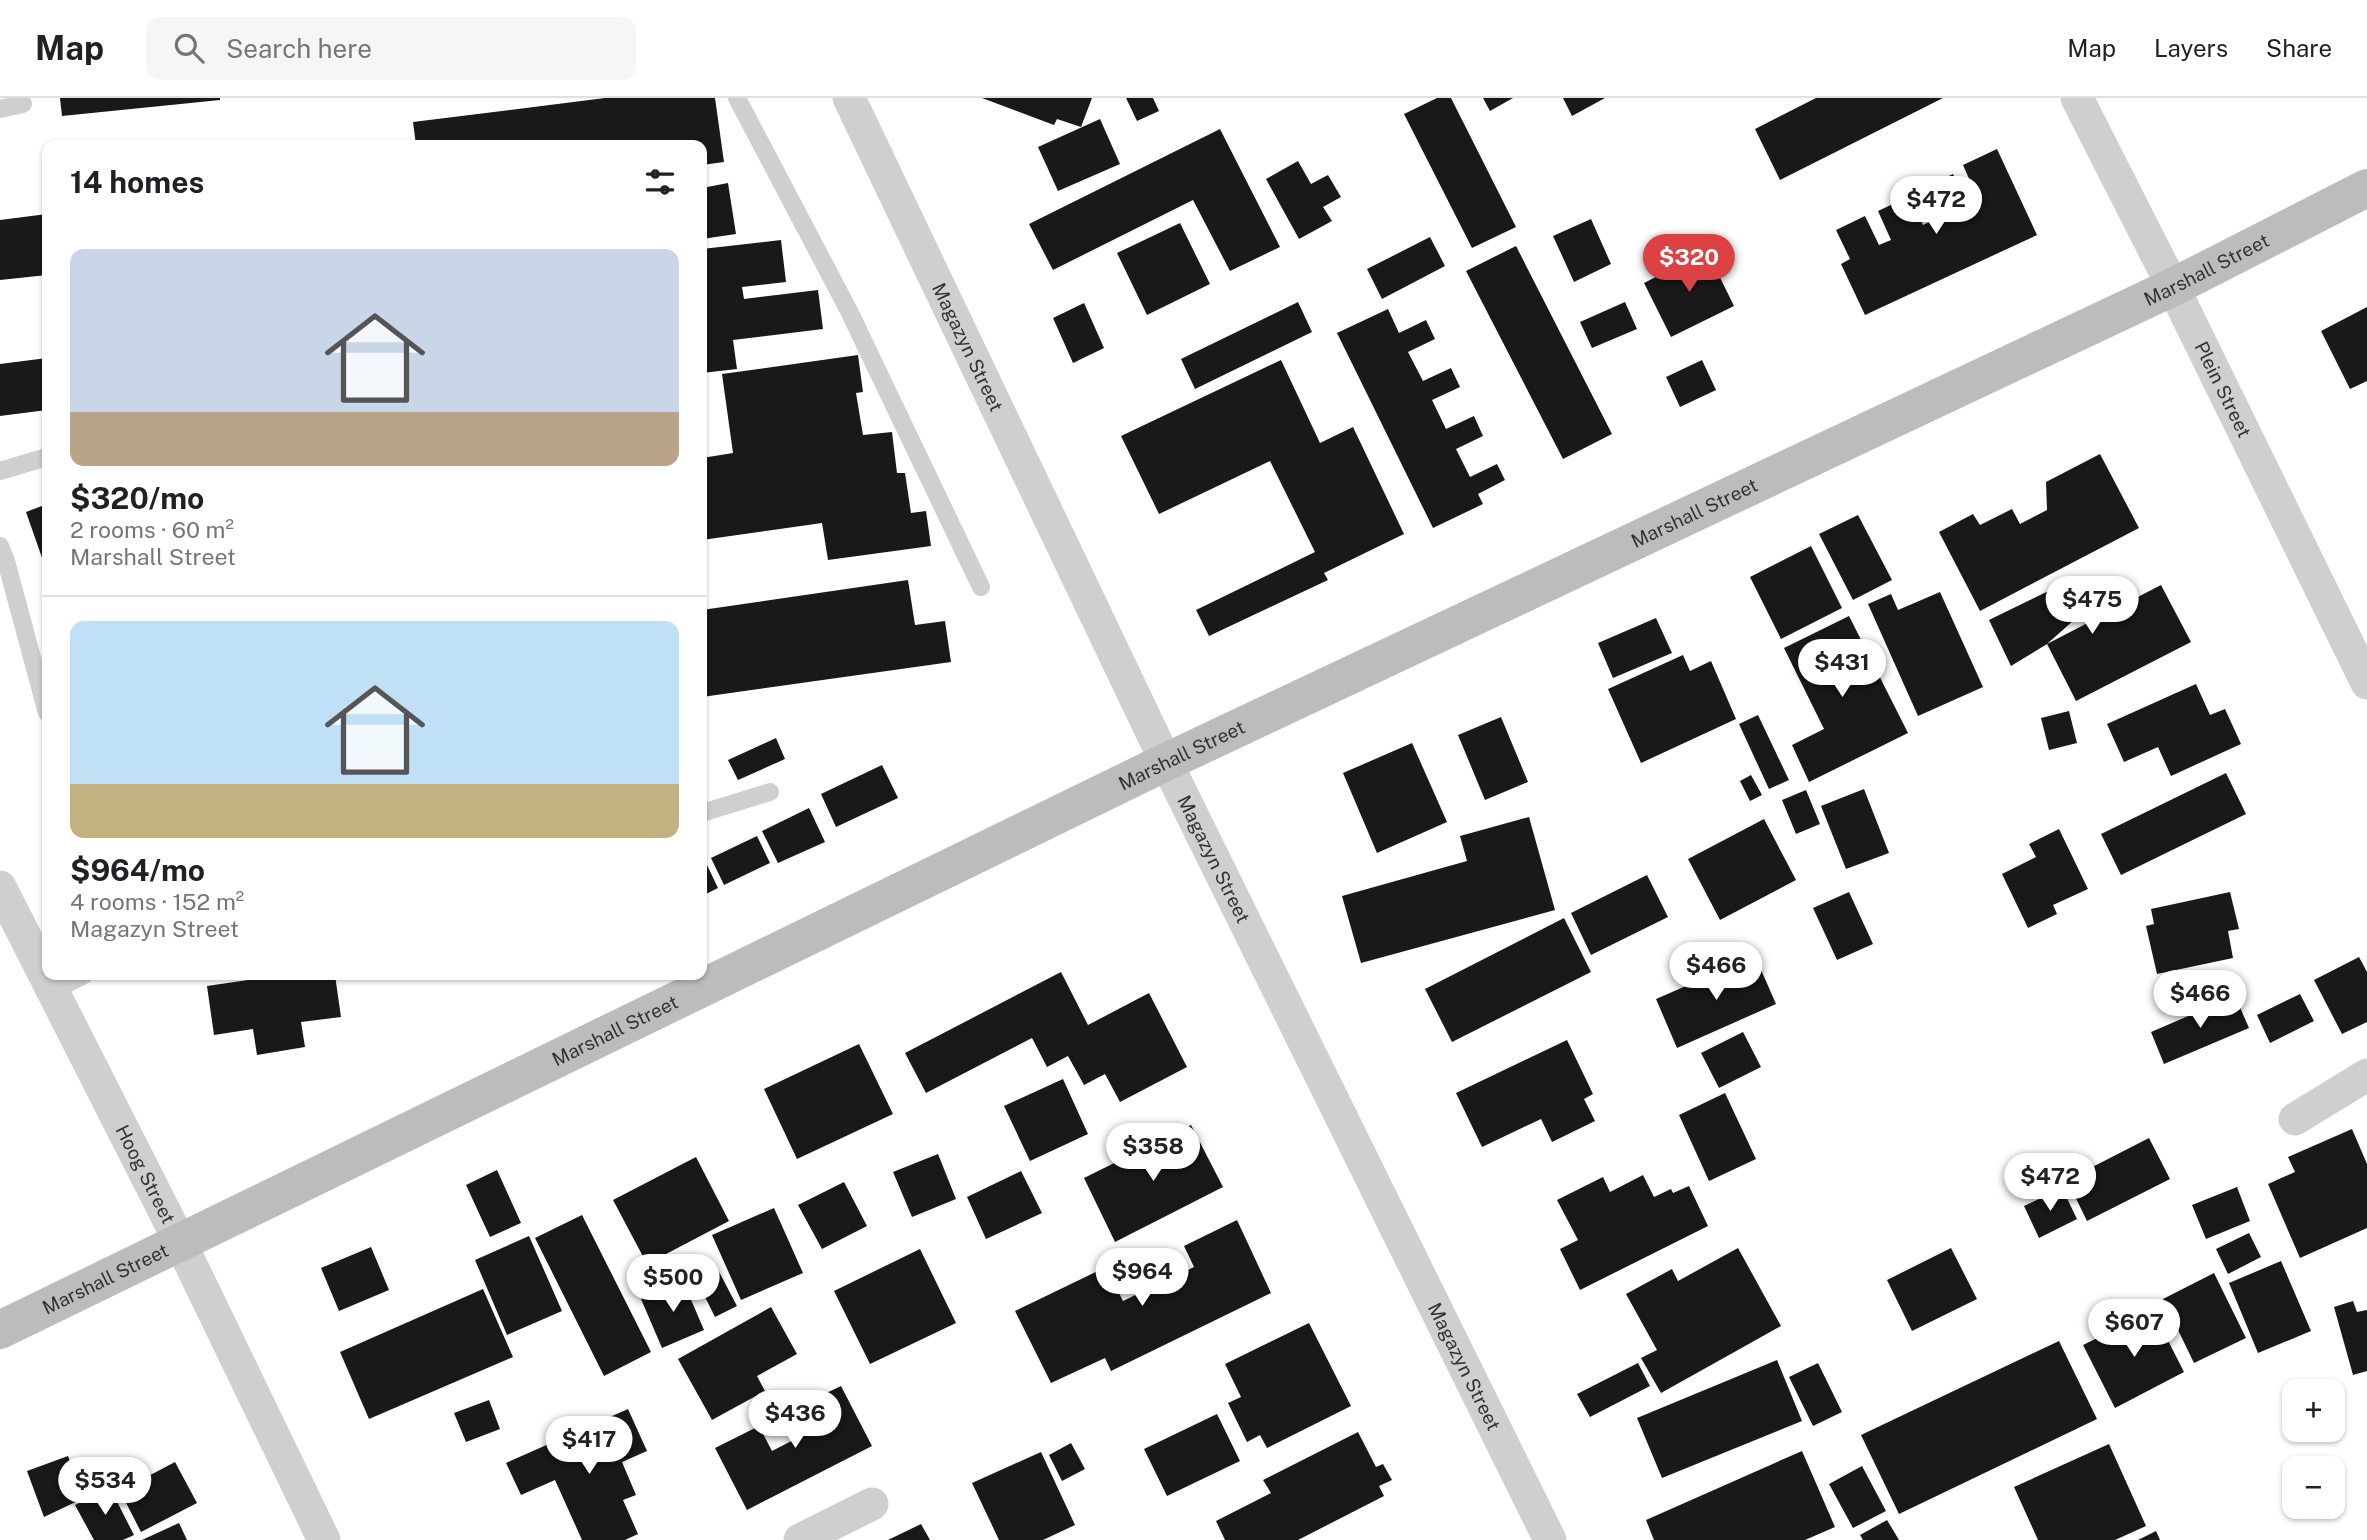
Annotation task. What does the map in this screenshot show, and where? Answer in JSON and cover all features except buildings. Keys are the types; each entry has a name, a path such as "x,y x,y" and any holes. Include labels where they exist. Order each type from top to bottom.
{"street":[{"name":"Magazyn Street","path":"849,98 1166,762 1550,1540"},
{"name":"Plein Street","path":"2077,98 2367,682"},
{"name":"Marshall Street","path":"0,1330 1166,762 2173,287 2367,188"},
{"name":"Hoog Street","path":"0,887 42,969"},
{"name":"Hoog Street","path":"47,980 180,1242 324,1540"},
{"path":"2295,1119 2367,1075"},
{"path":"800,1540 872,1504"}],"lane":[{"path":"737,98 849,311 982,587"},
{"path":"0,109 23,104"},
{"path":"0,471 42,458"},
{"path":"0,547 42,694"},
{"path":"707,811 770,792"},
{"path":"53,991 75,980"}]}
